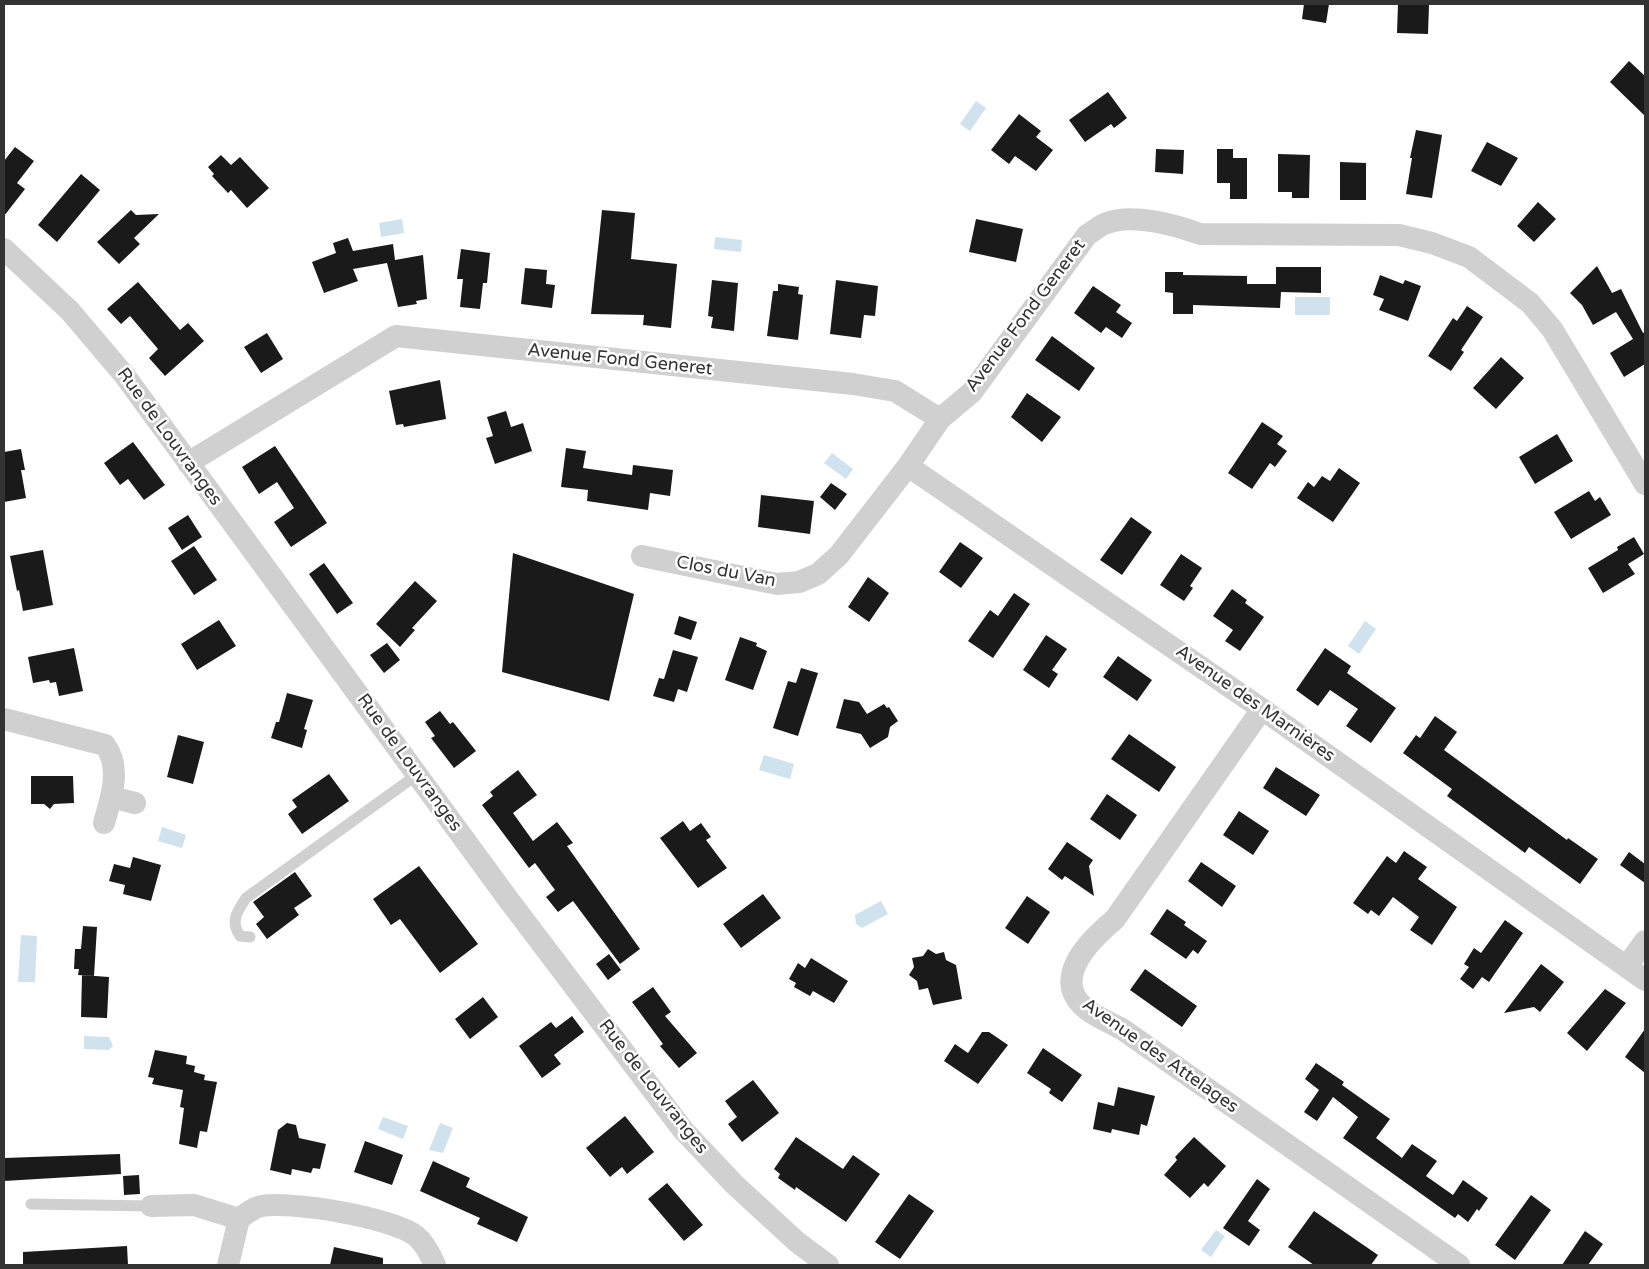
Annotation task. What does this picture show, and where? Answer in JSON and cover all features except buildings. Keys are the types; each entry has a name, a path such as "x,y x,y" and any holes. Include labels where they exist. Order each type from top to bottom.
{"street":[{"name":"Avenue Fond Generet","path":"188,463 396,336 878,388 895,391 940,419 972,392 1087,235 1108,222 1141,220 1175,225 1200,234 1398,235 1432,243 1470,257 1530,303 1552,329 1645,484"},
{"name":"Rue de Louvranges","path":"4,249 70,311 125,376 514,907 683,1130 735,1185 797,1242 828,1265"},
{"path":"908,466 940,419"},
{"name":"Clos du Van","path":"642,556 778,584 799,582 818,574 839,555 908,466"},
{"name":"Avenue des Marnières","path":"908,466 1262,709 1645,980"},
{"name":"Avenue des Attelages","path":"1262,709 1115,919 1089,944 1074,967 1072,985 1075,997 1092,1013 1130,1034 1459,1265"},
{"path":"4,719 105,745 112,754 115,767 111,797 104,823"},
{"path":"111,797 135,803"},
{"path":"1627,966 1645,941"},
{"path":"228,1265 238,1219 258,1207 282,1204 332,1211 389,1224 416,1236 431,1255 435,1265"},
{"path":"151,1206 194,1205 238,1219"}],"lane":[{"path":"250,937 240,936 234,927 234,920 246,898 418,774"},
{"path":"31,1204 151,1206"}],"water":[{"path":"976,101 986,108 970,131 960,124"},
{"path":"402,219 404,233 381,237 379,223"},
{"path":"715,237 742,240 741,252 714,249"},
{"path":"1295,297 1330,297 1330,315 1295,315"},
{"path":"832,453 853,469 846,479 824,463"},
{"path":"1365,621 1376,629 1359,654 1348,646"},
{"path":"764,755 794,764 790,779 759,770"},
{"path":"162,827 186,835 182,848 158,841"},
{"path":"881,901 888,914 862,928 856,924 855,915"},
{"path":"21,935 37,936 35,982 18,982"},
{"path":"84,1036 109,1037 113,1046 109,1050 84,1049"},
{"path":"383,1117 408,1126 403,1139 378,1129"},
{"path":"440,1123 453,1128 443,1153 429,1150"},
{"path":"1216,1230 1225,1236 1211,1257 1201,1250"}]}
